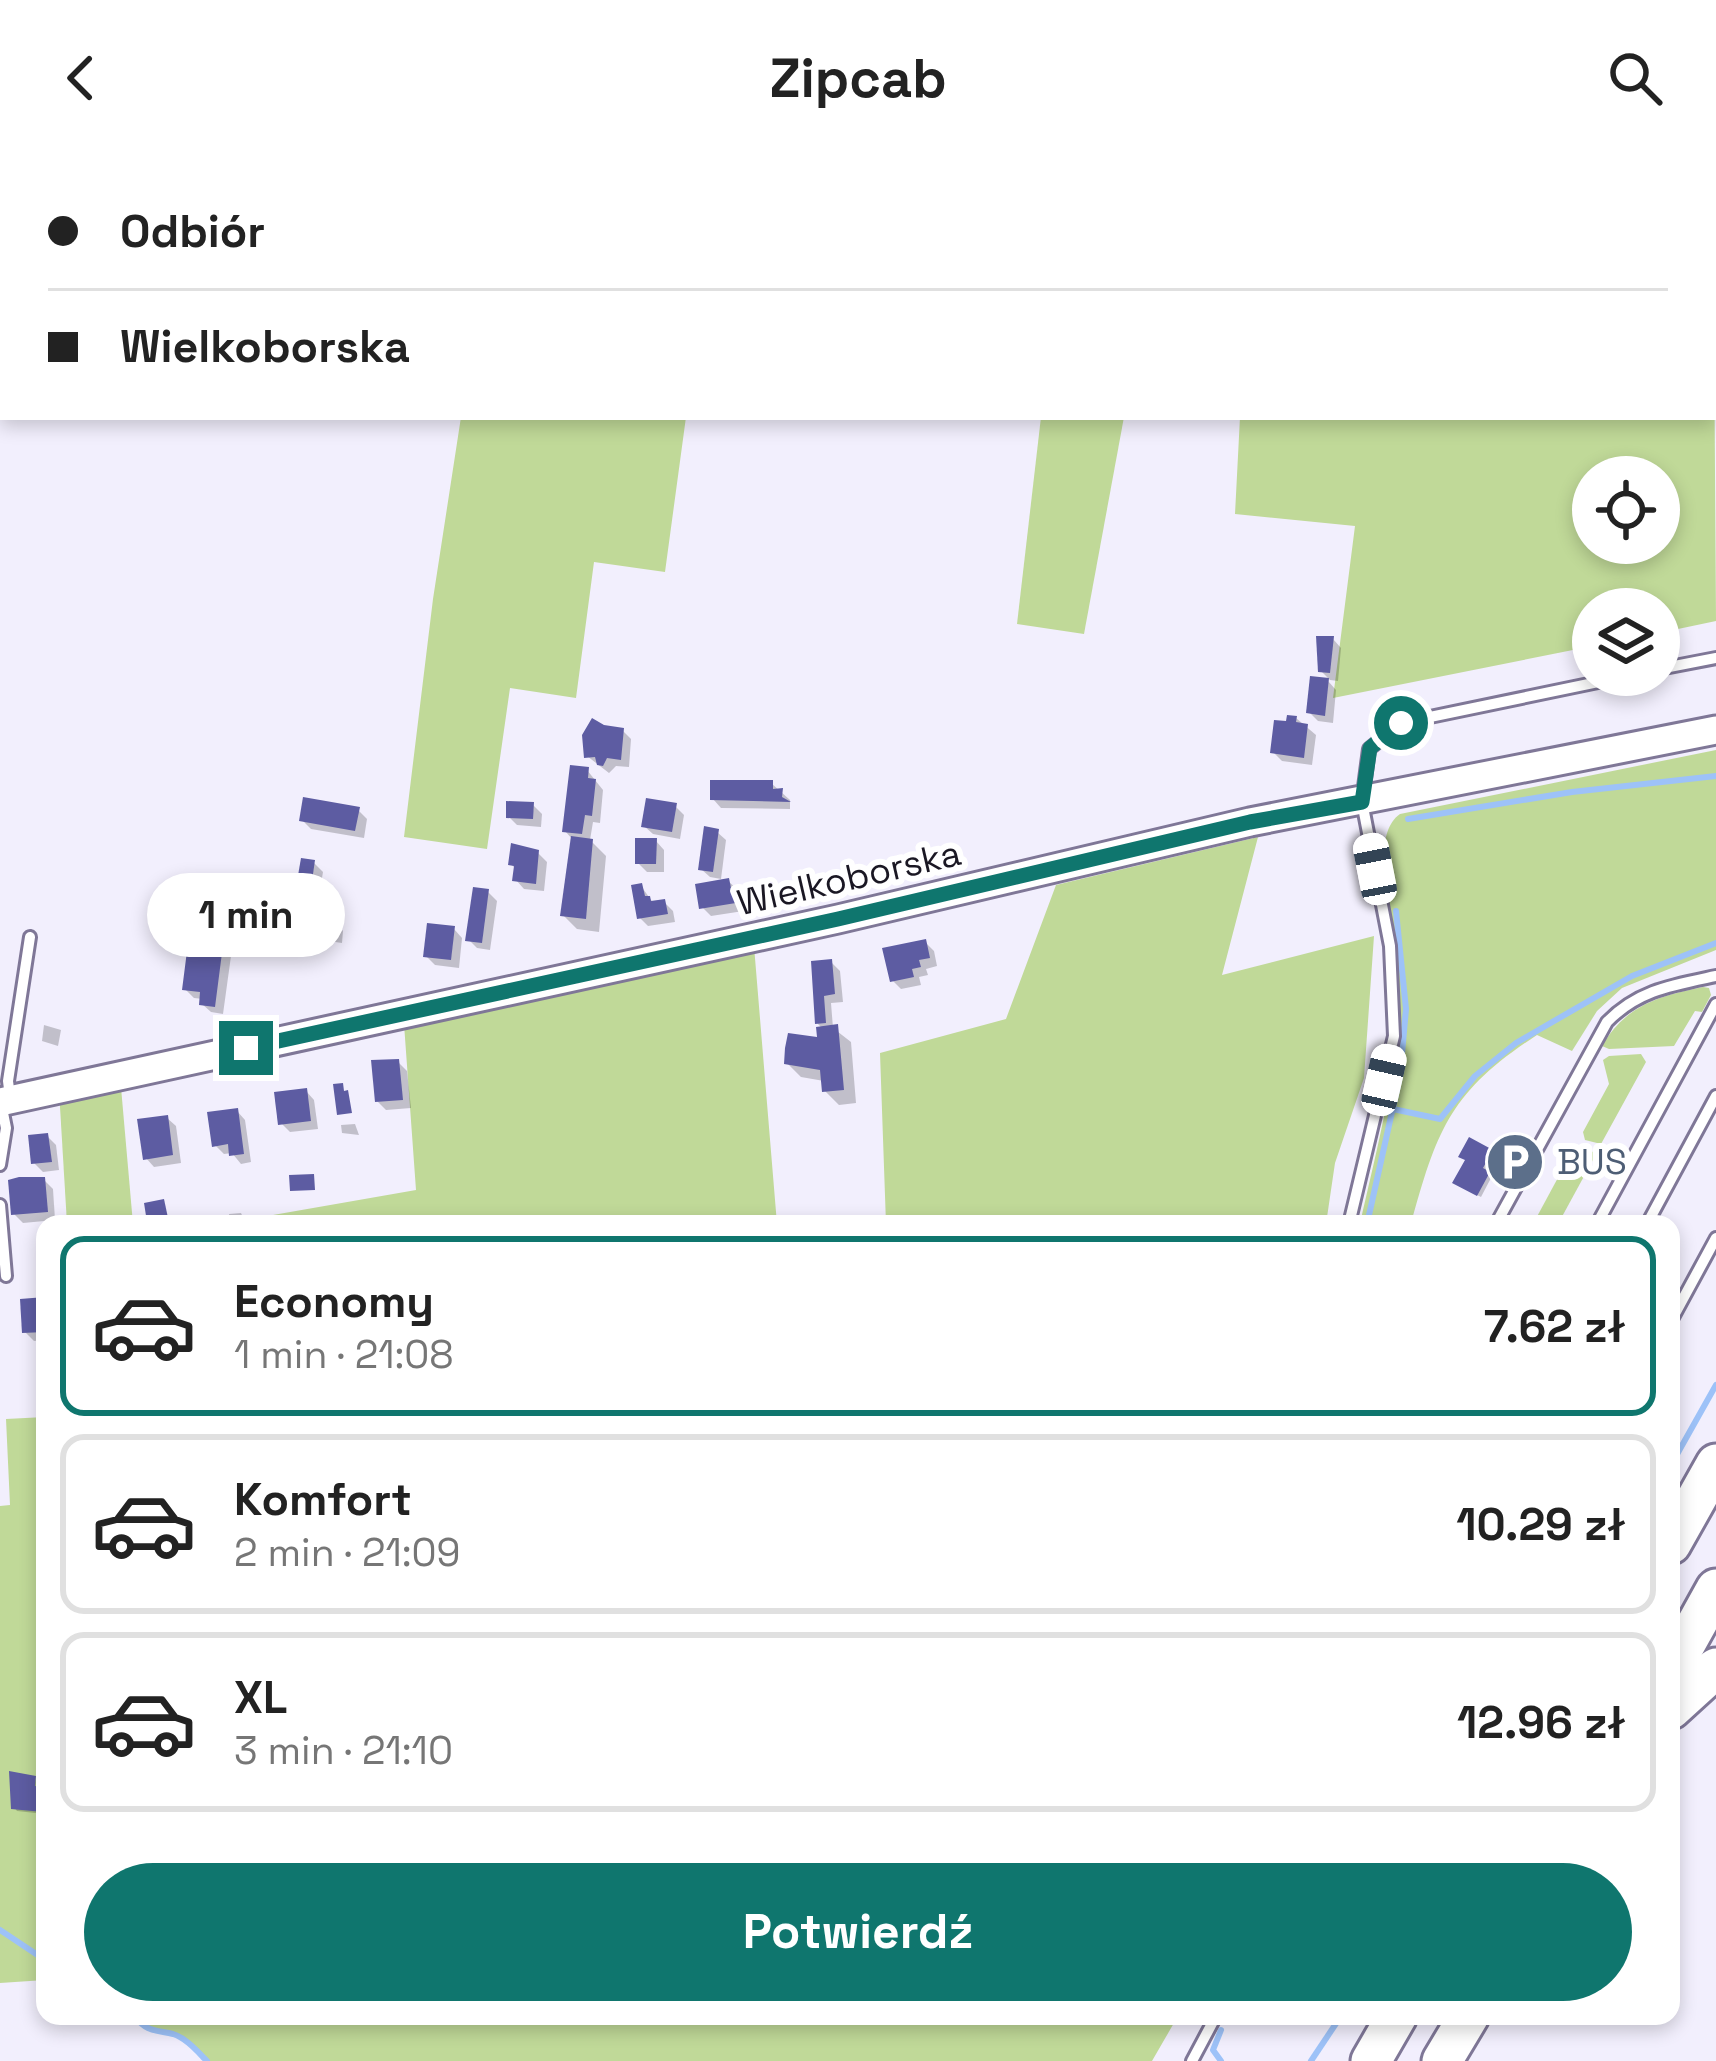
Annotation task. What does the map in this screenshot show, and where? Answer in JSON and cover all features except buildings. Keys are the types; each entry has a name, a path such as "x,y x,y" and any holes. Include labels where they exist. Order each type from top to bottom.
{"highway":[{"path":"1680,1528 1716,1464"},
{"path":"1680,1654 1716,1589"},
{"path":"1680,1701 1716,1668"},
{"path":"1371,2061 1392,2025"},
{"path":"1442,2061 1463,2025"}],"street":[{"name":"Wielkoborska","path":"4,1102 838,919 1250,822 1716,730"}],"lane":[{"path":"1680,665 1716,658"},
{"path":"1351,1215 1394,1036 1390,946 1362,802 1370,748 1401,723 1572,687"},
{"path":"0,1165 6,1128 4,1102 30,937"},
{"path":"1501,1215 1607,1022 1651,990 1716,976"},
{"path":"1602,1215 1716,1004"},
{"path":"0,1040 14,1042"},
{"path":"1652,1215 1716,1096"},
{"path":"0,1205 7,1276"},
{"path":"1680,1304 1716,1238"},
{"path":"1192,2061 1211,2025"}],"green space":[{"path":"461,420 686,420 665,572 594,562 576,698 510,688 487,849 404,837"},
{"path":"1041,420 1123,420 1084,634 1017,624"},
{"path":"1240,420 1715,420 1716,621 1680,629 1680,588 1572,588 1572,650 1333,698 1355,526 1235,514"},
{"path":"1716,750 1716,950 1622,988 1597,1011 1572,1051 1537,1035 1508,1055 1466,1094 1452,1115 1430,1162 1414,1215 1362,1215 1394,1052 1398,982 1384,857 1391,824 1400,814"},
{"path":"1258,837 1222,975 1374,936 1364,1078 1335,1163 1327,1215 886,1215 880,1053 1006,1019 1056,885"},
{"path":"754,946 776,1215 273,1215 416,1190 404,1024"},
{"path":"1703,987 1711,995 1674,1046 1602,1046 1633,1012 1672,994"},
{"path":"1641,1054 1646,1062 1601,1144 1585,1140 1583,1132 1609,1084 1603,1060"},
{"path":"120,1076 132,1215 66,1215 59,1090"},
{"path":"1580,1145 1593,1152 1594,1158 1563,1215 1538,1215"},
{"path":"36,1417 36,1981 0,1983 0,1506 10,1505 6,1419"},
{"path":"144,2025 1173,2025 1152,2061 207,2061 182,2038"}],"waterway":[{"path":"1408,819 1572,792 1716,776"},
{"path":"1369,1215 1400,1076 1406,1009 1396,911"},
{"path":"1393,1109 1440,1119 1475,1076 1516,1043 1632,976 1716,943"},
{"path":"1680,1449 1716,1385"},
{"path":"0,1930 36,1954"},
{"path":"144,2025 182,2038 207,2061"},
{"path":"1311,2061 1335,2025"},
{"path":"1221,2030 1213,2050 1221,2061"}],"place":[{"name":"BUS","path":"1515,1162"}],"route":[{"path":"246,1048 838,919 1250,822 1362,802 1370,748 1401,723"}]}
